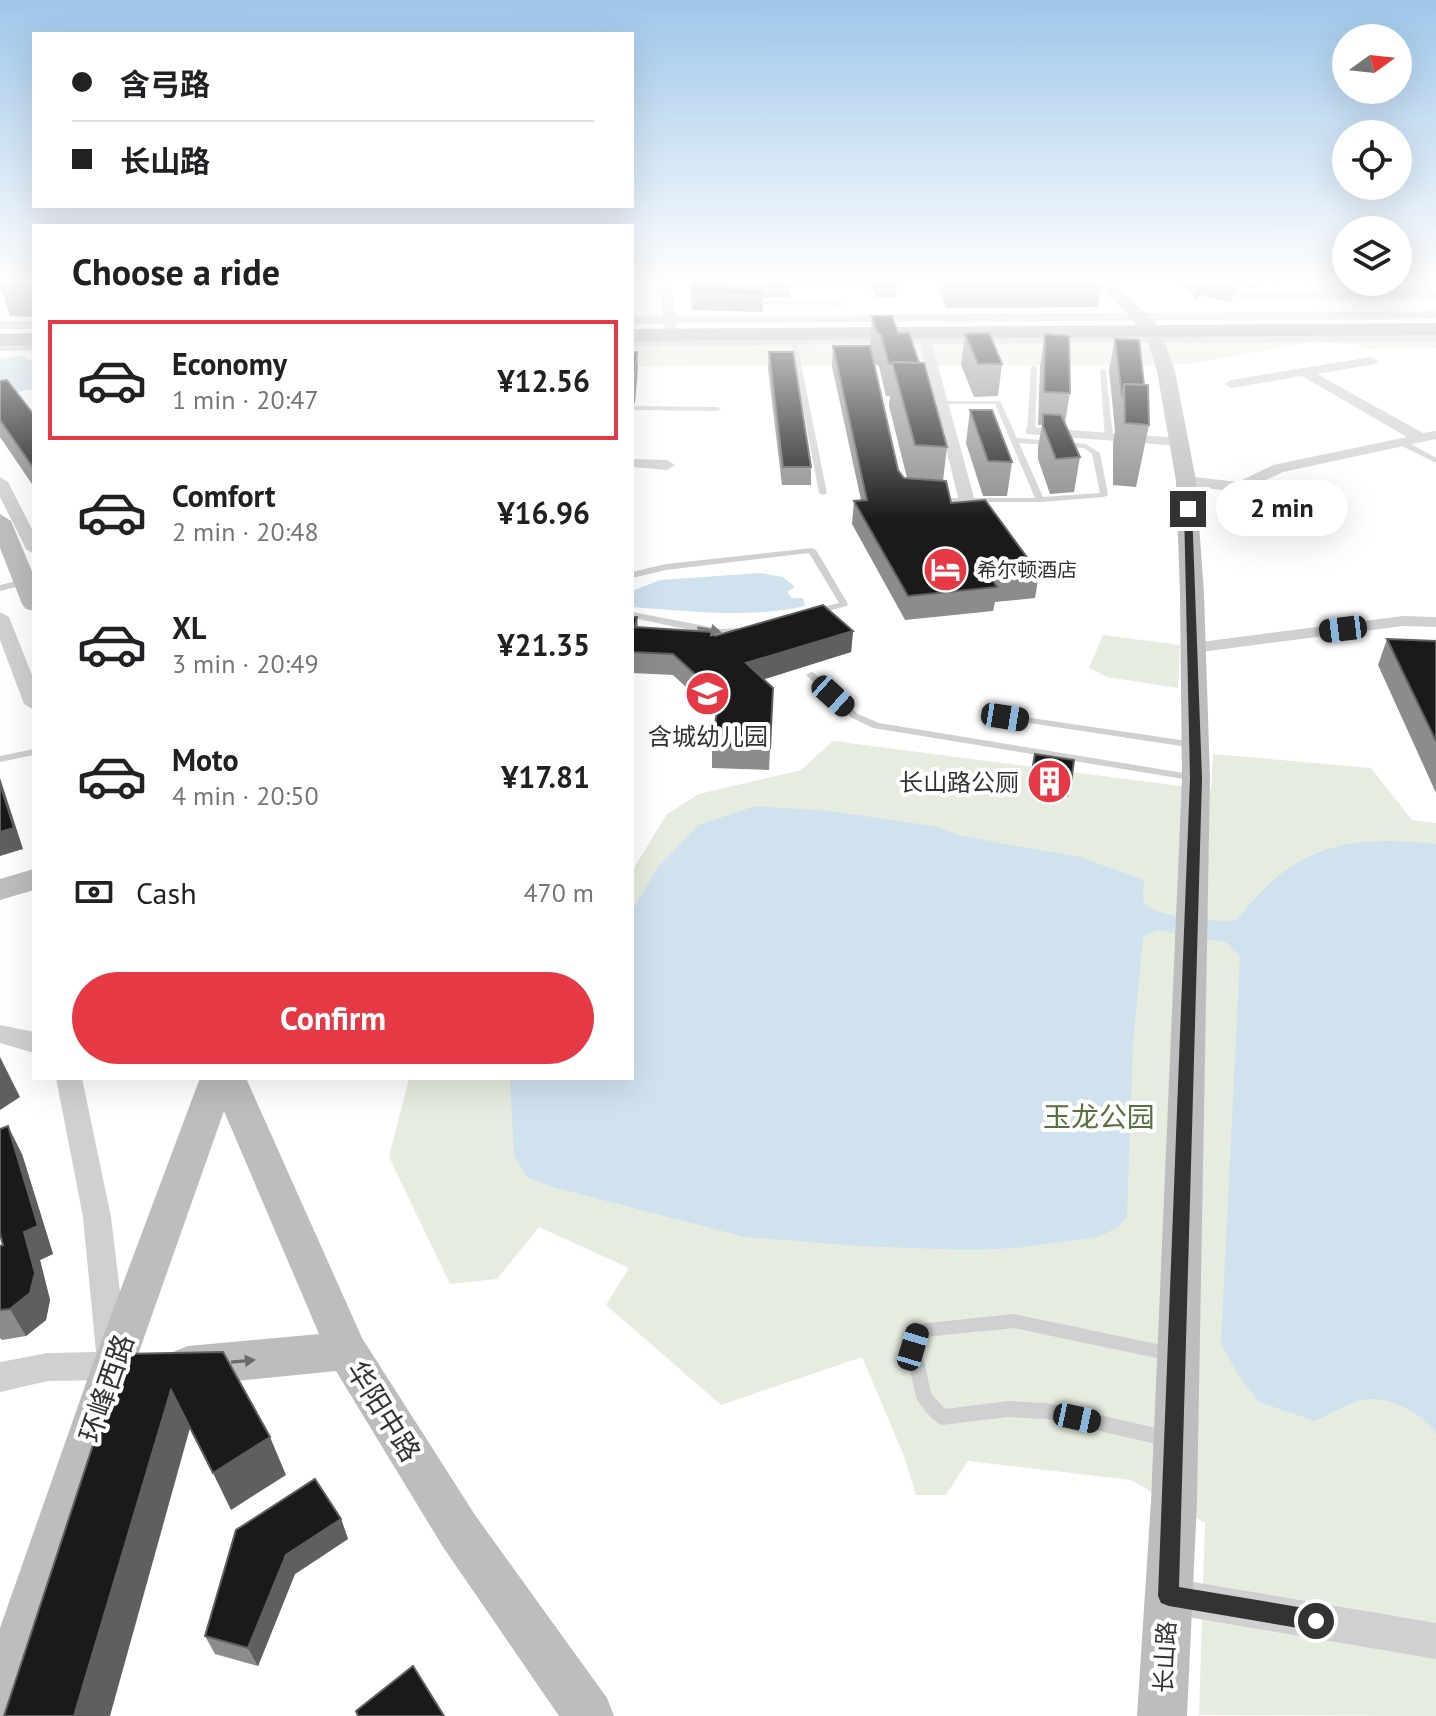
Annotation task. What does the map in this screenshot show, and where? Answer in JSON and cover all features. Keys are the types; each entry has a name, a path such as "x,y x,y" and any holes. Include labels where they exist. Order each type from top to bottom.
{"street":[{"path":"927,360 933,402 967,501"},
{"name":"长山路","path":"1162,360 1186,481 1196,778 1169,1596 1162,1716"},
{"path":"1231,384 1371,361"},
{"path":"1304,372 1420,438"},
{"path":"1316,403 1348,397"},
{"path":"1031,431 1179,442"},
{"path":"1186,481 1240,487 1278,468 1436,435"},
{"path":"634,463 667,465"},
{"path":"0,482 21,531 25,582 32,599"},
{"path":"1403,621 1436,606"},
{"path":"0,617 32,699"},
{"path":"1193,648 1403,621 1436,622"},
{"path":"0,890 32,880"},
{"path":"0,1034 32,1042"},
{"path":"69,1080 97,1217 111,1370"},
{"name":"环峰西路","path":"0,1700 111,1370 217,1080"},
{"name":"华阳中路","path":"229,1080 347,1351 459,1531 589,1716"},
{"path":"0,1377 48,1367 111,1370 347,1351"},
{"path":"1169,1596 1436,1641"}],"lane":[{"path":"797,360 823,493"},
{"path":"1031,431 1034,367"},
{"path":"1103,371 1109,437"},
{"path":"933,402 998,402 1040,500"},
{"path":"634,408 717,409"},
{"path":"928,500 1040,500 1104,495 1096,453 1086,446 1015,440"},
{"path":"1401,442 1436,461"},
{"path":"634,575 666,567 812,550 844,604 802,615"},
{"path":"0,588 25,582"},
{"path":"634,615 721,632 747,630"},
{"path":"811,675 855,716 876,726 1196,778"},
{"path":"1005,717 1195,746"},
{"path":"0,759 32,752"},
{"path":"1168,1438 1047,1411 1008,1409 942,1417 924,1397 913,1347 918,1331 1014,1321 1176,1355"}],"green space":[{"path":"634,360 1211,360 1149,365 634,366"},
{"path":"1103,635 1180,645 1178,688 1107,677 1089,668"},
{"name":"玉龙公园","path":"833,741 1211,790 1213,754 1371,768 1412,820 1436,823 1436,1716 1199,1715 1205,1523 1131,1480 968,1461 946,1495 916,1495 904,1456 862,1357 721,1405 606,1305 629,1268 539,1227 497,1279 450,1284 389,1157 408,1080 634,1080 634,868 667,814 699,794 801,770"}],"water":[{"path":"0,360 32,360 32,389 11,393 0,390"},
{"path":"760,573 783,577 795,587 787,592 792,598 803,598 805,606 741,613 634,607 634,590 660,580"},
{"path":"755,806 831,811 939,827 961,836 1080,857 1144,880 1143,899 1152,909 1175,916 1217,921 1237,920 1279,876 1324,850 1375,841 1436,844 1436,1434 1416,1414 1398,1404 1379,1399 1357,1401 1315,1421 1259,1402 1238,1375 1221,1343 1240,956 1225,942 1157,930 1143,937 1133,1044 1127,1216 1117,1228 1097,1237 1017,1248 968,1250 858,1246 745,1237 553,1187 527,1177 514,1156 510,1080 634,1080 634,908 658,867 698,825"}],"building":[{"path":"770,360 794,360 811,467 783,467"},
{"path":"836,360 873,360 898,470 904,478 946,481 951,503 985,500 1039,574 992,579 997,587 908,596 854,501 867,500"},
{"path":"888,360 918,360 919,363 892,362 889,364"},
{"path":"976,360 1000,360 1002,364 978,364"},
{"path":"1045,360 1069,360 1070,393 1044,392"},
{"path":"1118,360 1141,360 1144,385 1124,384 1122,397"},
{"path":"892,362 924,363 947,447 915,445"},
{"path":"7,380 32,412 32,466 0,420 0,381"},
{"path":"1124,384 1148,385 1149,425 1125,423"},
{"path":"970,410 992,410 1012,462 988,461"},
{"path":"1043,414 1061,415 1080,457 1056,459 1043,426"},
{"path":"823,605 853,631 746,663 773,688 770,748 712,746 719,696 673,654 634,652 634,617 637,617 635,627 711,632 715,636"},
{"path":"1387,639 1436,641 1436,741"},
{"path":"1035,754 1074,760 1071,783 1031,776"},
{"path":"0,784 14,828 0,832"},
{"path":"8,1126 38,1226 24,1232 35,1273 30,1293 10,1309 0,1310 0,1246 3,1245 0,1234 0,1129"},
{"path":"223,1352 270,1437 213,1473 171,1390 74,1716 4,1716 123,1354"},
{"path":"315,1479 341,1519 286,1555 248,1648 205,1636 236,1530"},
{"path":"413,1666 444,1716 358,1716 356,1711"}],"place":[{"name":"希尔顿酒店","path":"946,570"},
{"name":"含城幼儿园","path":"708,694"},
{"name":"长山路公厕","path":"1050,782"}],"route":[{"path":"1188,509 1196,778 1169,1596 1316,1621"}]}
